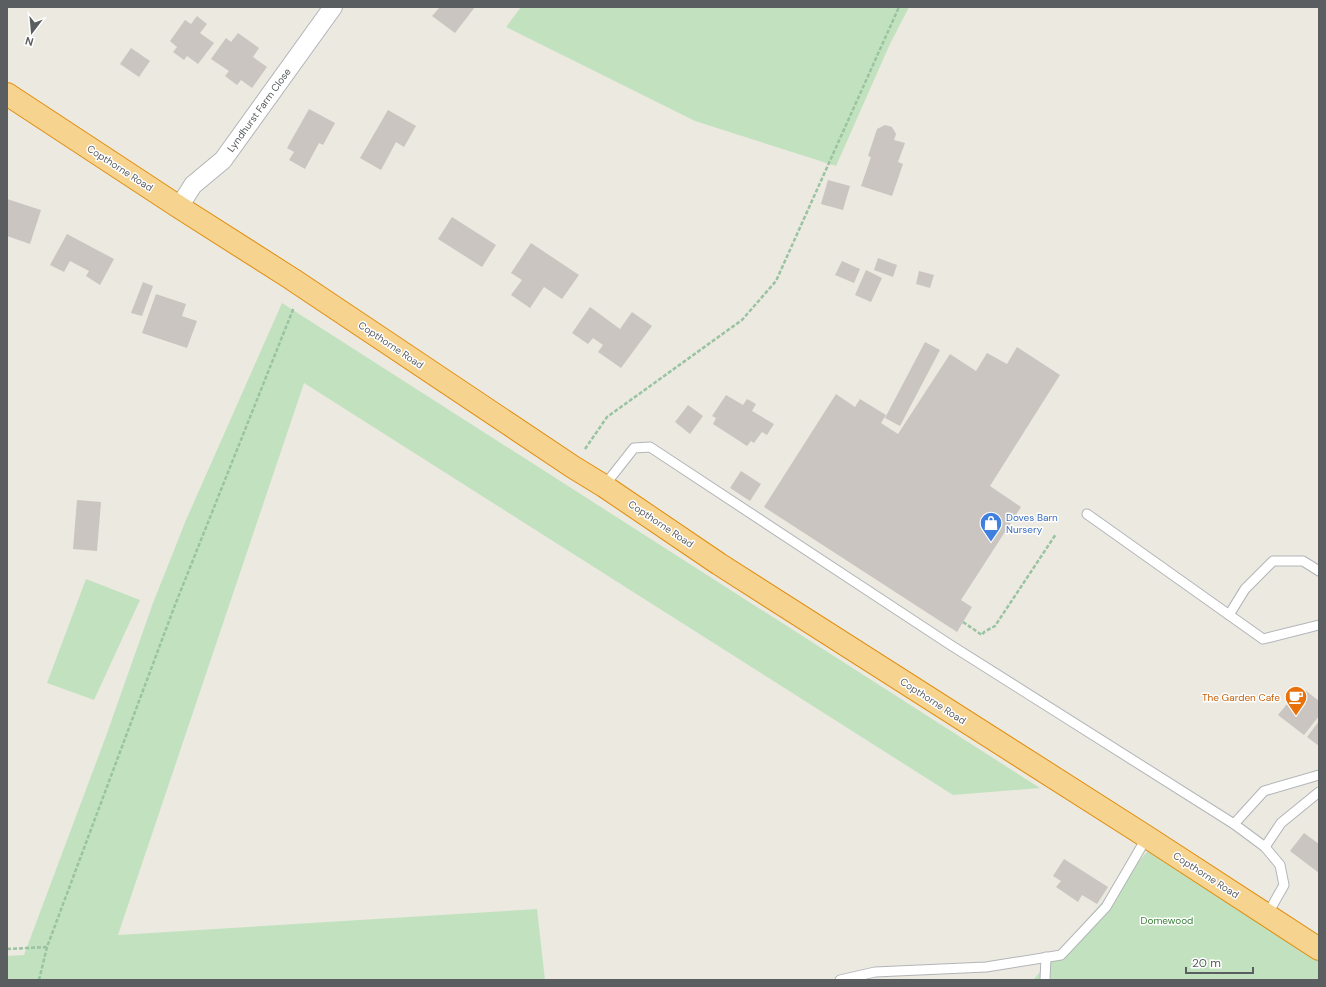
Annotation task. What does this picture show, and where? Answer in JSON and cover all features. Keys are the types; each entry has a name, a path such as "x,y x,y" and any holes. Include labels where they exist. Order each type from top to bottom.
{"highway":[{"name":"Copthorne Road","path":"7,94 179,207 302,285 573,467 604,486 718,564 1147,837 1319,949"}],"street":[{"name":"Lyndhurst Farm Close","path":"179,207 193,185 223,160 333,7"}],"lane":[{"path":"604,486 634,448 650,447 949,644 1234,824 1265,847 1280,865 1284,886 1267,915"},
{"path":"1087,514 1263,639 1319,625"},
{"path":"1229,615 1245,589 1272,560 1303,561 1319,571"},
{"path":"1234,824 1264,791 1319,775"},
{"path":"1265,847 1281,823 1319,792"},
{"path":"840,980 876,972 986,967 1061,955 1106,907 1147,837"},
{"path":"1045,980 1046,957"}],"path":[{"path":"573,467 607,417 742,320 776,281 899,7"},
{"path":"39,980 47,947 175,605 302,285"},
{"path":"963,622 982,635 994,626 1056,534"},
{"path":"7,949 47,947"}],"green space":[{"path":"521,7 909,7 890,44 836,166 695,121 506,27"},
{"path":"282,303 1040,788 953,795 304,383 118,935 537,909 545,980 7,980 7,956 24,955 106,736 153,603 186,520"},
{"path":"86,579 140,600 94,700 47,683"},
{"name":"Domewood","path":"1155,843 1319,941 1319,980 1033,980"}],"building":[{"path":"440,7 475,7 455,33 432,16"},
{"path":"197,16 207,24 200,33 214,43 198,64 187,56 184,60 173,52 177,47 170,41 185,20 191,24"},
{"path":"238,33 259,48 253,57 267,67 252,88 241,80 237,85 225,76 229,71 211,59 226,38 231,42"},
{"path":"131,48 150,61 139,77 120,64"},
{"path":"309,109 335,123 323,145 319,143 305,169 289,160 294,152 287,148"},
{"path":"388,110 416,126 404,147 396,142 381,170 360,158"},
{"path":"885,125 892,127 896,134 894,140 905,143 898,162 903,164 892,196 861,186 871,157 868,156 877,129"},
{"path":"828,180 850,186 843,210 821,204"},
{"path":"7,199 41,210 30,244 7,236"},
{"path":"452,217 496,245 482,267 438,239"},
{"path":"67,234 114,259 100,285 86,276 89,271 70,261 64,272 50,265"},
{"path":"531,243 579,275 562,299 544,287 530,308 511,295 522,280 511,273"},
{"path":"878,258 897,265 893,277 874,270"},
{"path":"842,261 860,269 854,283 835,275"},
{"path":"866,270 882,278 871,302 855,295"},
{"path":"919,271 934,275 930,288 916,284"},
{"path":"143,282 153,286 142,316 131,313"},
{"path":"156,294 186,304 182,316 197,321 187,348 142,333"},
{"path":"590,307 620,329 632,312 652,326 621,368 598,352 603,345 593,338 588,344 572,333"},
{"path":"925,342 940,350 900,426 885,418"},
{"path":"1017,347 1060,375 990,486 1021,507 961,600 972,607 957,632 764,507 836,394 855,407 860,399 886,415 881,423 898,434 950,354 976,371 987,353 1007,364"},
{"path":"726,395 743,405 747,399 756,404 752,411 774,424 767,435 762,432 754,443 751,441 747,446 713,424 716,418 712,416"},
{"path":"688,405 703,416 690,434 675,422"},
{"path":"741,471 761,484 750,501 730,488"},
{"path":"77,500 101,502 97,551 73,549"},
{"path":"1301,687 1319,701 1319,716 1304,735 1278,715"},
{"path":"1319,721 1319,746 1307,737"},
{"path":"1304,833 1319,844 1319,873 1290,851"},
{"path":"1064,859 1108,887 1097,904 1082,895 1078,902 1056,887 1061,881 1053,876"}],"place":[{"name":"Doves Barn Nursery","path":"991,542"},
{"name":"The Garden Cafe","path":"1296,716"}]}
